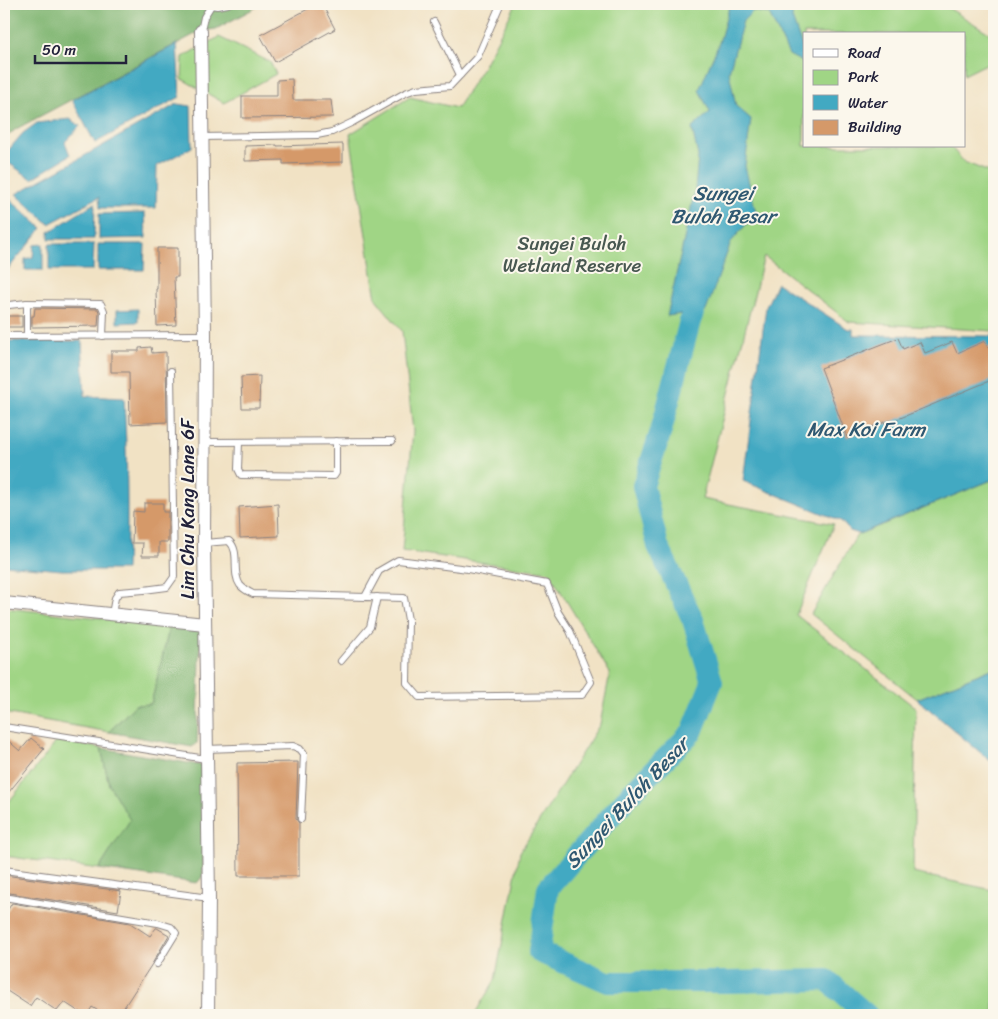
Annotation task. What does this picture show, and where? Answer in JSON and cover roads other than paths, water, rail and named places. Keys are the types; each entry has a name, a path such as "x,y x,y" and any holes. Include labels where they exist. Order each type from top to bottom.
{"street":[{"name":"Lim Chu Kang Lane 6F","path":"201,31 205,336 204,543 209,898 208,1015"},
{"path":"4,603 206,624"}],"lane":[{"path":"212,4 218,6 228,4"},
{"name":"Lim Chu Kang Lane 6F","path":"201,31 204,17 212,4"},
{"path":"202,136 317,135 332,132 405,93 416,89 450,86 478,56 500,5"},
{"path":"434,22 460,75"},
{"path":"8,305 27,303 101,304 104,311 103,336"},
{"path":"27,303 27,336"},
{"path":"4,336 205,336"},
{"path":"112,614 115,598 119,592 167,587 174,577 171,371"},
{"path":"239,442 238,469 241,475 334,476 336,473 336,441"},
{"path":"205,442 392,441"},
{"path":"204,543 229,541 234,549 237,579 240,586 253,594 377,598 404,598 408,620 407,683 419,697 582,695 591,682 570,631 558,612 547,584 468,569 398,560 379,571 364,597"},
{"path":"342,661 370,627 377,598"},
{"path":"4,727 206,754 293,746 300,749 304,754 301,819"},
{"path":"4,870 209,898"},
{"path":"4,897 158,923 171,927 176,934 157,964"}],"water":[{"name":"Sungei Buloh Besar","path":"730,4 794,4 792,18 803,49 803,62 789,55 769,14 753,11 743,21 729,72 736,106 751,119 745,166 756,213 731,242 706,311 667,316 695,190 698,156 692,128 710,112 699,90 719,43"},
{"path":"177,44 180,97 95,143 72,100"},
{"path":"177,104 191,106 192,147 157,166 156,208 100,208 99,197 49,224 16,194"},
{"path":"70,119 80,126 65,142 70,155 32,179 4,160 4,155 23,133 37,123"},
{"path":"8,198 42,228 4,274 4,203"},
{"path":"95,203 94,239 49,239 49,232"},
{"path":"145,213 146,238 99,239 99,214"},
{"path":"43,244 43,270 25,270 25,259 33,257 34,245"},
{"path":"49,244 94,244 93,270 49,270"},
{"path":"98,244 145,244 144,270 98,270"},
{"name":"Max Koi Farm","path":"777,283 848,329 853,329 853,335 994,336 994,479 859,534 850,531 841,521 743,481 766,307"},
{"path":"138,309 138,322 117,323 117,310"},
{"path":"4,341 82,341 85,396 124,398 127,484 126,570 62,570 4,565"},
{"path":"994,668 994,764 917,699"}],"waterway":[{"name":"Sungei Buloh Besar","path":"704,283 690,321 661,431 643,486 658,546 693,620 712,682 692,732 632,792 548,888 539,952 608,982 827,980 867,1015"}],"park label":[{"name":"Sungei Buloh Wetland Reserve","path":"572,254"}]}
